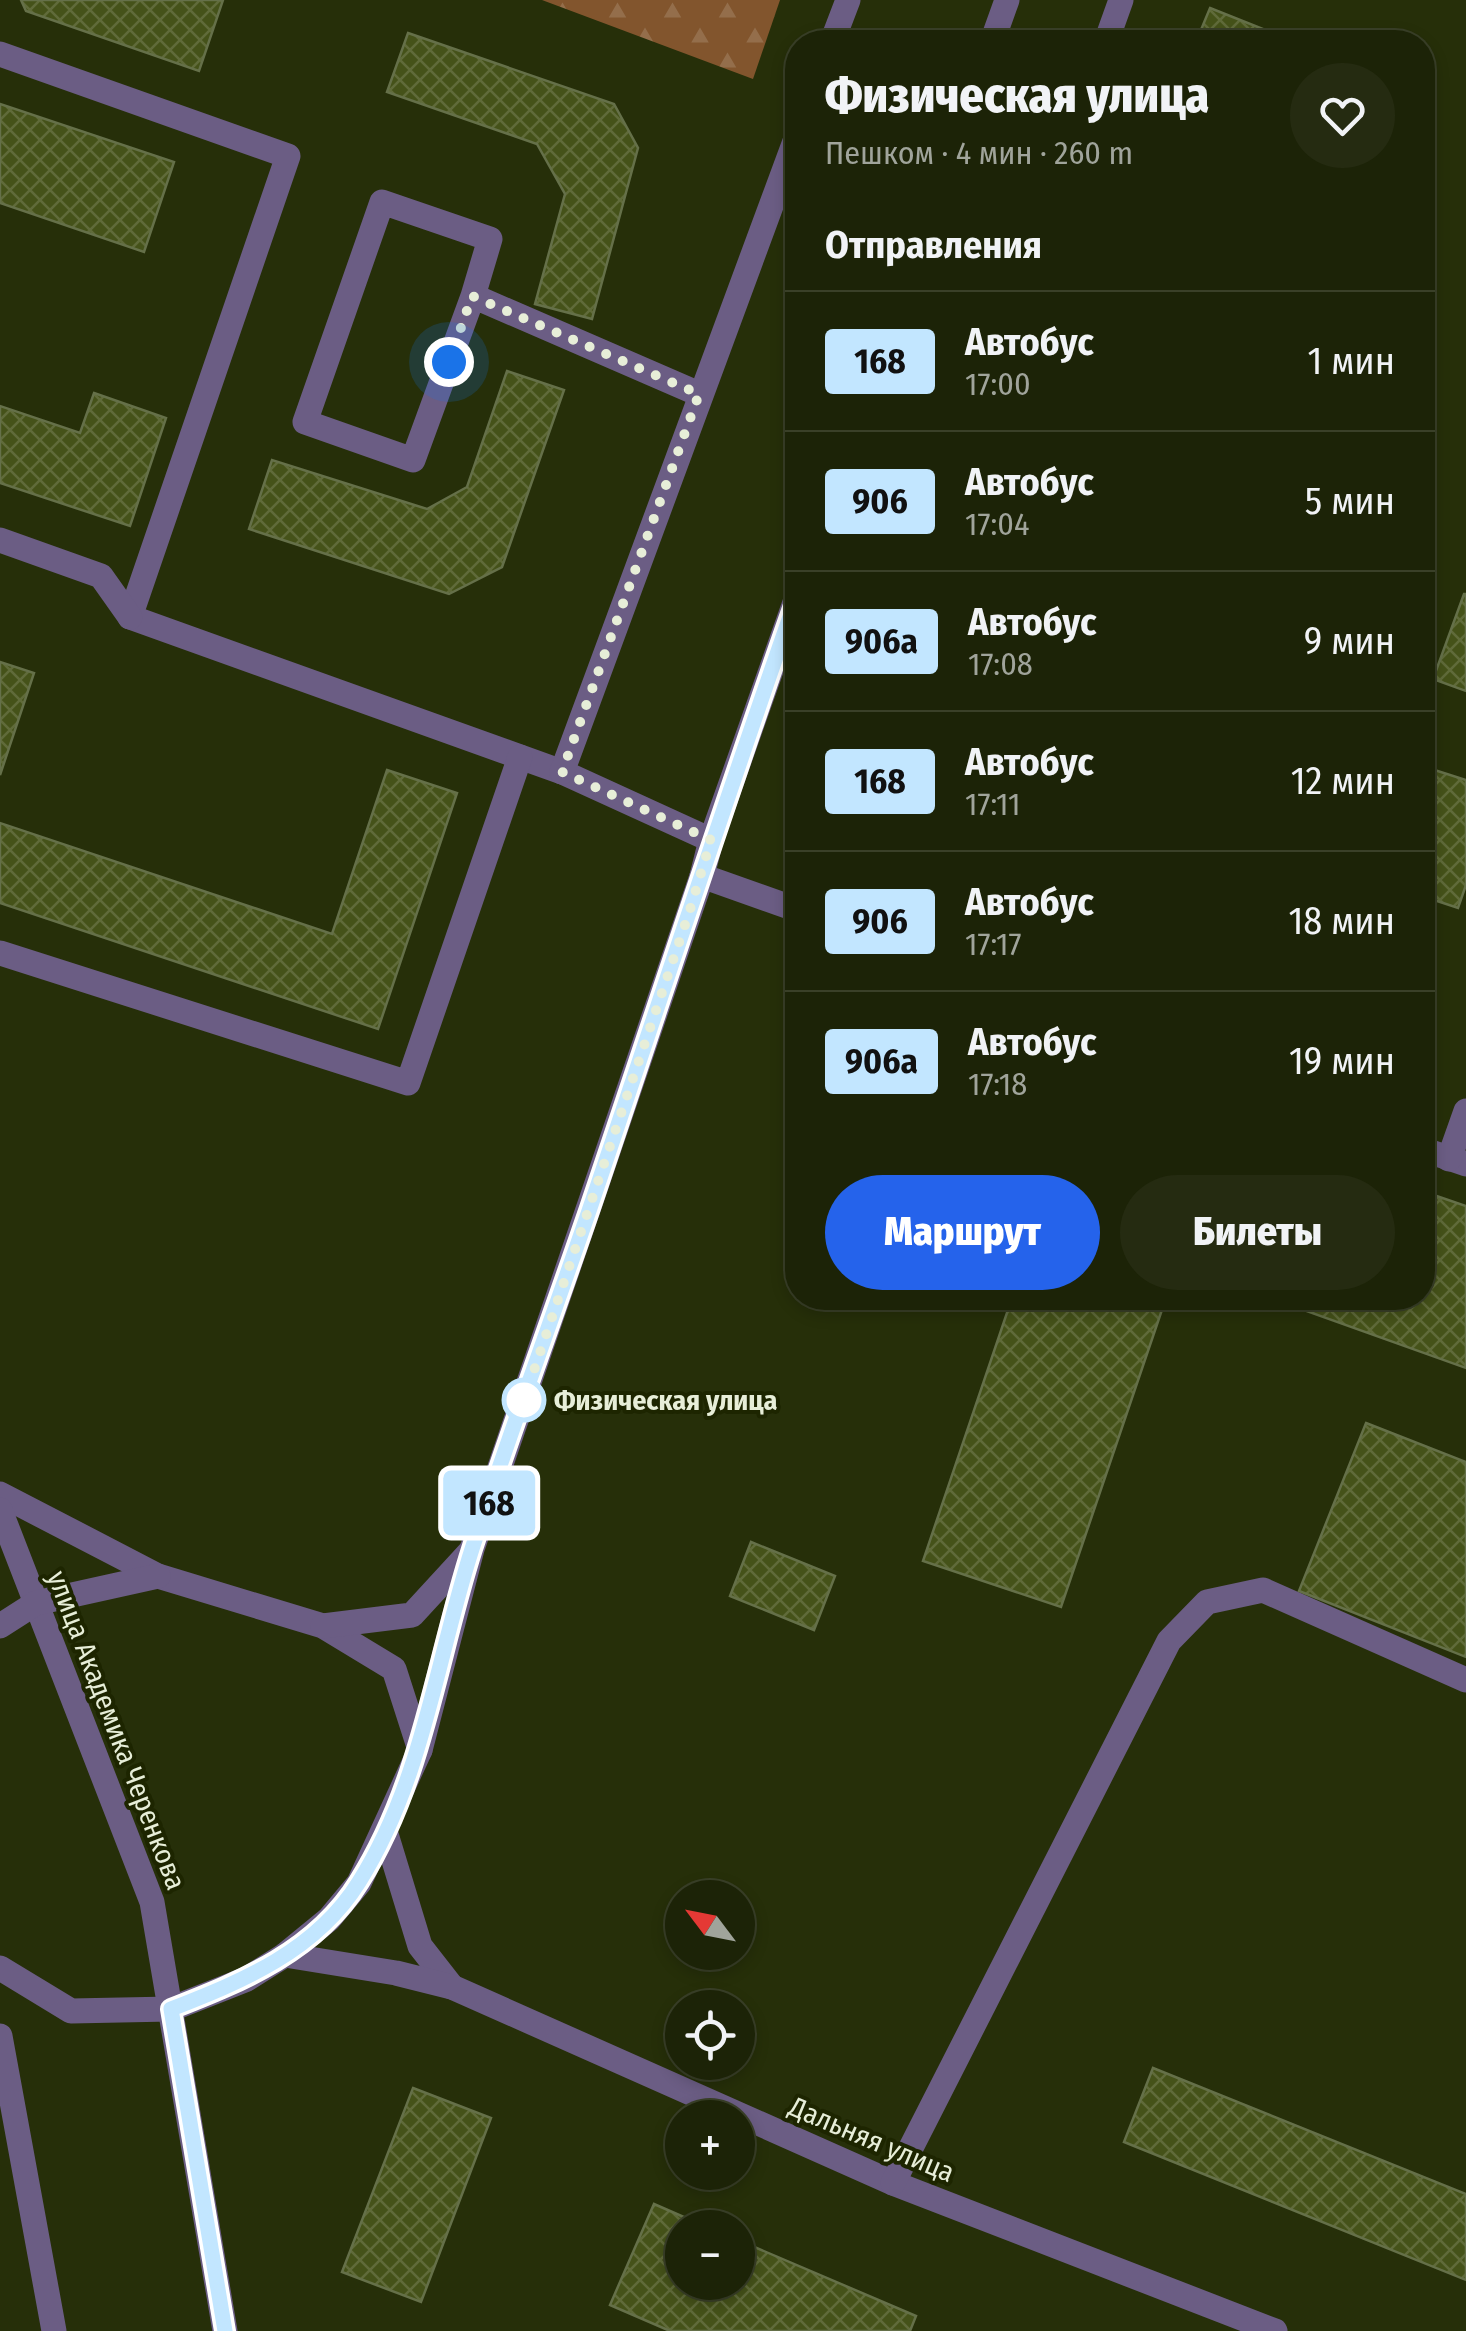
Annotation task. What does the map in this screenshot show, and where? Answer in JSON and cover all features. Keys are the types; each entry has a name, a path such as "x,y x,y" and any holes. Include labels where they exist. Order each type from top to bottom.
{"street":[{"path":"837,30 848,0"},
{"path":"996,30 1007,0"},
{"path":"1110,30 1121,0"},
{"path":"0,54 288,156 130,616"},
{"path":"562,772 785,167"},
{"path":"382,202 490,239 472,296 413,460 305,422 382,202"},
{"path":"472,296 699,394"},
{"path":"0,540 101,576 130,616 562,772 711,840"},
{"path":"0,1968 71,2010 171,2009 247,1980 285,1956 330,1920 359,1883 420,1750 472,1549 785,631"},
{"path":"0,953 408,1083 520,757"},
{"path":"702,876 785,905"},
{"path":"1458,1162 1466,1111"},
{"path":"0,1494 158,1576 323,1626 394,1669 420,1750"},
{"name":"улица Академика Черенкова","path":"0,1510 152,1902 225,2331"},
{"path":"323,1626 412,1614 472,1549"},
{"path":"0,1626 36,1602 158,1576"},
{"path":"894,2183 1169,1641 1207,1602 1264,1590 1466,1680"},
{"name":"Дальняя улица","path":"385,1832 420,1946 452,1987"},
{"name":"Дальняя улица","path":"285,1956 396,1973 452,1987 894,2183 1274,2331"},
{"path":"0,2036 54,2331"}],"green space":[{"path":"542,0 780,0 753,79"}],"building":[{"path":"21,0 223,0 199,71 26,11"},
{"path":"1210,8 1265,30 1201,30"},
{"path":"408,33 614,104 638,148 592,319 535,304 565,194 537,144 387,92"},
{"path":"0,104 174,162 144,252 0,203"},
{"path":"507,371 564,390 502,567 449,594 249,529 272,460 427,509 467,487"},
{"path":"94,393 166,418 130,526 0,483 0,406 80,433"},
{"path":"1466,594 1466,691 1435,680"},
{"path":"0,662 34,673 0,775"},
{"path":"387,770 457,793 378,1029 0,903 0,823 332,934"},
{"path":"1435,770 1466,780 1466,885 1458,908 1435,900"},
{"path":"1435,1195 1466,1206 1466,1368 1304,1310 1435,1310"},
{"path":"1008,1310 1162,1310 1061,1607 923,1561"},
{"path":"1366,1423 1466,1462 1466,1657 1299,1591"},
{"path":"751,1542 835,1576 814,1630 730,1596"},
{"path":"1153,2068 1466,2194 1466,2280 1124,2142"},
{"path":"413,2088 491,2118 421,2302 342,2272"},
{"path":"654,2204 668,2210 665,2300 755,2300 755,2247 916,2316 910,2331 670,2331 610,2305"}],"bus line":[{"name":"168","path":"225,2331 171,2009 247,1980 330,1920 359,1883 385,1832 420,1750 472,1549 785,631"}],"place":[{"name":"Физическая улица","path":"524,1400"}],"route":[{"path":"449,362 472,296 699,394 562,772 711,840 524,1400"}]}
